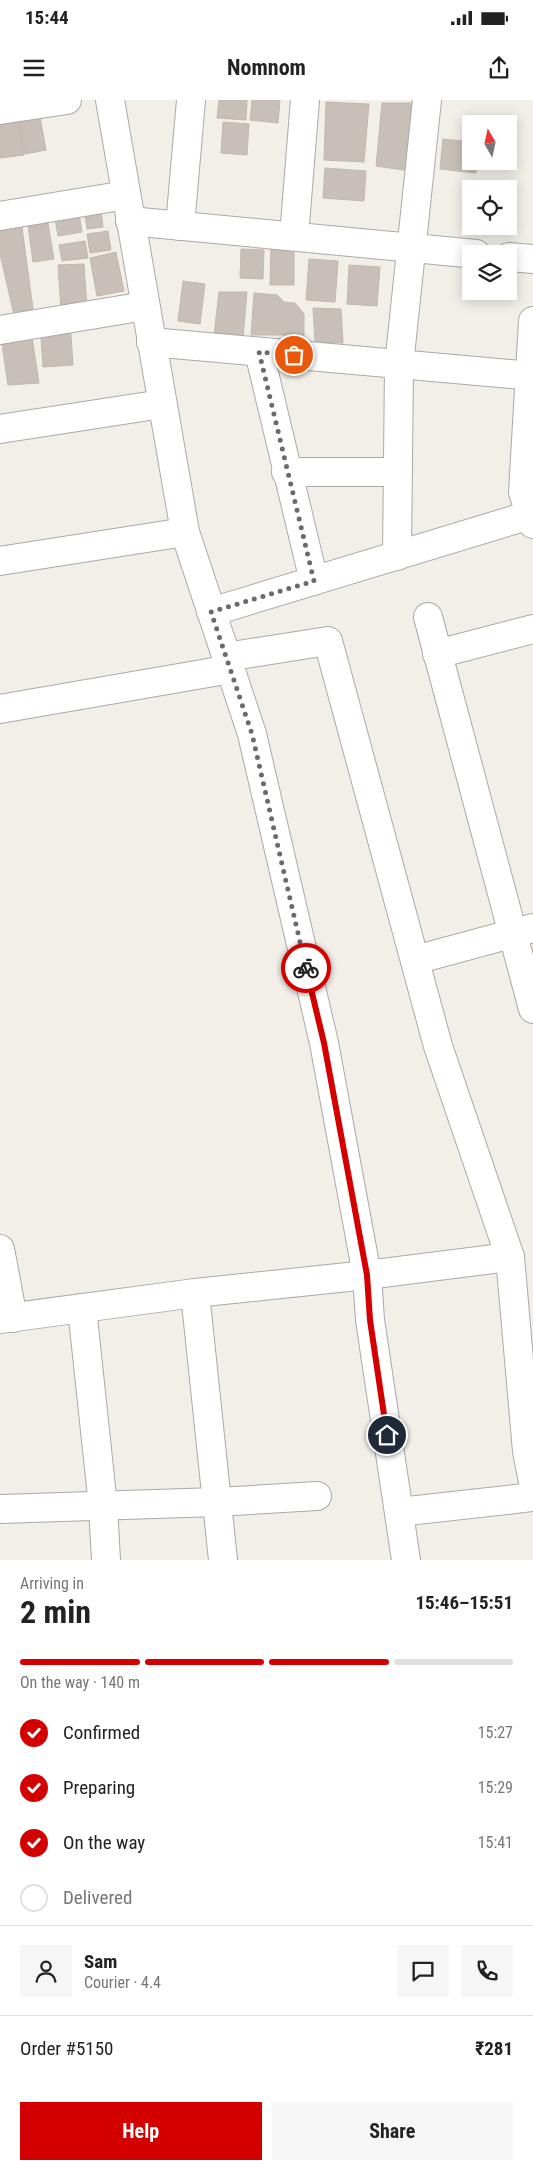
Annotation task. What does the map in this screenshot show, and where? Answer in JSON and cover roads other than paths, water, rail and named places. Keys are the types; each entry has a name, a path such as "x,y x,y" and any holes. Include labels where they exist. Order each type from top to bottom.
{"street":[{"path":"0,110 67,100"},
{"path":"110,100 185,532 252,734 324,1043 367,1275 370,1320 406,1560"},
{"path":"180,226 191,100"},
{"path":"294,236 305,100"},
{"path":"397,556 399,364 427,100"},
{"path":"0,216 128,208 180,226 462,253"},
{"path":"517,258 533,259"},
{"path":"0,330 145,306"},
{"path":"211,612 397,556 532,520 523,492 533,321"},
{"path":"151,342 531,376"},
{"path":"259,352 286,472 314,581"},
{"path":"0,429 162,404"},
{"path":"286,472 398,472"},
{"path":"0,561 185,532"},
{"path":"428,617 523,930 533,1009"},
{"path":"438,654 533,629"},
{"path":"0,709 228,663 328,640 438,1046 523,1291 527,1451 533,1482"},
{"path":"414,960 523,930"},
{"path":"0,1249 6,1319 196,1293 367,1275 510,1257"},
{"path":"196,1293 223,1560"},
{"path":"82,1308 103,1506 106,1560"},
{"path":"0,1509 217,1502 317,1496"},
{"path":"399,1512 533,1497"}]}
